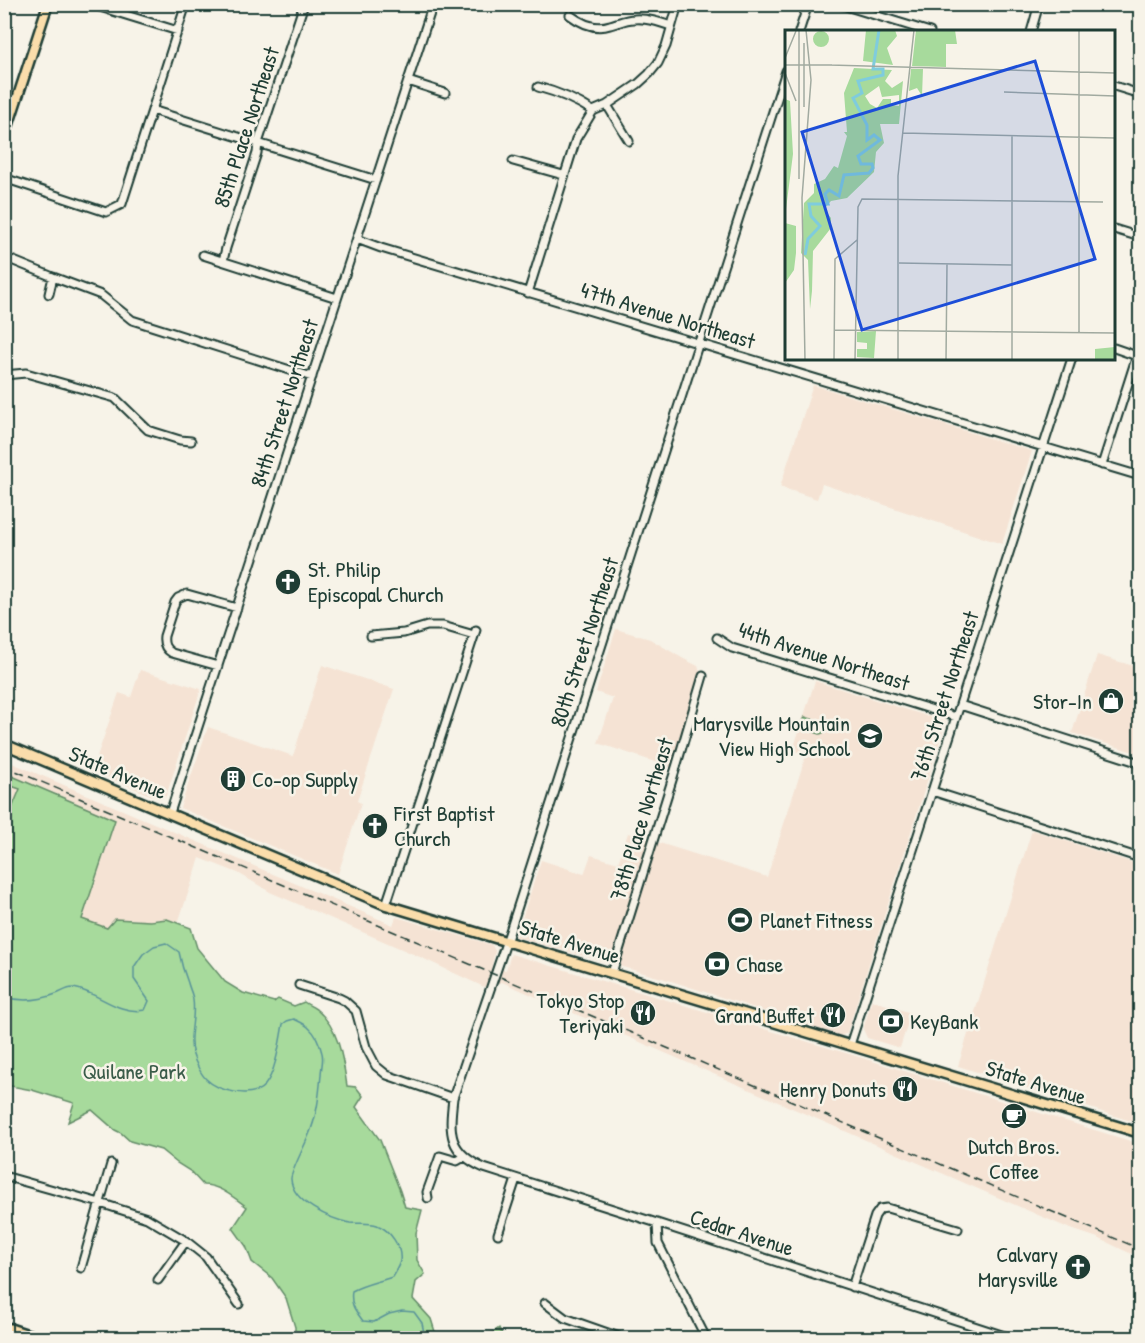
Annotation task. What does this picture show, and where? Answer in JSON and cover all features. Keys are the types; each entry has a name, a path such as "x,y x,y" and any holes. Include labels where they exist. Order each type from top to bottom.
{"highway":[{"path":"4,1327 38,1338"},
{"path":"4,1335 17,1338"}],"main road":[{"path":"4,139 48,4"},
{"name":"State Avenue","path":"4,744 386,905 1140,1133"}],"street":[{"path":"90,4 178,31"},
{"path":"4,178 106,212 122,204 186,4"},
{"name":"85th Place Northeast","path":"223,261 225,248 304,4"},
{"name":"84th Street Northeast","path":"170,813 433,4"},
{"path":"528,293 576,139 593,111 608,105 638,84 658,63 666,46 678,4"},
{"path":"800,30 808,4"},
{"path":"839,4 924,30"},
{"path":"1032,30 1039,4"},
{"path":"570,15 580,23 597,27 632,18 671,26"},
{"name":"80th Street Northeast","path":"464,1157 454,1142 451,1132 453,1098 507,941 785,74"},
{"path":"408,81 445,93"},
{"path":"537,87 552,90 580,102 593,111"},
{"path":"1115,87 1140,94"},
{"path":"4,96 17,100"},
{"path":"608,105 629,141"},
{"path":"152,110 376,180"},
{"path":"513,161 563,175"},
{"path":"1115,230 1140,237"},
{"name":"47th Avenue Northeast","path":"357,239 528,293 1140,477"},
{"path":"203,255 338,298"},
{"path":"4,257 101,295 132,320 312,377"},
{"path":"49,294 53,278"},
{"path":"1101,465 1140,346"},
{"path":"1115,349 1137,356"},
{"name":"76th Street Northeast","path":"850,1045 1071,360"},
{"path":"4,375 26,374 115,399 148,430 191,441"},
{"path":"218,666 168,651 164,644 164,636 175,602 178,598 188,594 237,608"},
{"path":"371,636 443,626 475,632 386,905"},
{"name":"44th Avenue Northeast","path":"717,638 732,648 956,717"},
{"name":"78th Place Northeast","path":"612,972 704,676"},
{"path":"960,705 1140,763"},
{"path":"932,791 1140,858"},
{"path":"300,985 339,998 356,1011 366,1047 376,1066 387,1075 453,1098"},
{"path":"428,1198 440,1156 457,1161 464,1157"},
{"name":"Cedar Avenue","path":"464,1157 484,1168 516,1179 1011,1338"},
{"path":"81,1268 111,1164"},
{"path":"4,1176 147,1218 186,1241 206,1257 239,1304"},
{"path":"498,1234 516,1179"},
{"path":"852,1287 875,1216 880,1209 887,1208 958,1229"},
{"path":"657,1223 658,1243 706,1338"},
{"path":"158,1280 186,1241"},
{"path":"545,1303 565,1318 622,1338"}],"shaded area":[{"path":"813,385 1032,451 1002,544 822,484 817,499 780,487"},
{"path":"616,629 650,639 698,666 701,675 673,768 598,743 613,698 596,692"},
{"name":"Stor-In","path":"1097,655 1140,668 1140,754 1072,733"},
{"path":"322,665 394,689 357,801 361,803 338,874 180,808 208,727 293,756"},
{"path":"140,670 201,689 166,796 160,799 92,771 119,693 131,697"},
{"path":"815,681 946,722 847,1033 841,1036 665,979 516,937 541,860 584,874 591,855 618,863 628,833 767,877 806,755 793,750"},
{"path":"5,760 393,925 396,917 492,945 495,951 491,969 506,970 511,954 856,1056 1140,1144 1140,1258 502,982 484,987 270,892 238,873 200,858 178,923 167,919 150,921 130,919 107,928 81,919 115,820 5,773"},
{"path":"5,784 21,789 5,825"},
{"path":"1032,830 1140,865 1140,1124 958,1066"},
{"path":"872,1000 911,1013 900,1048 867,1038 863,1029"}],"green space":[{"path":"805,717 824,723 823,733 802,728"},
{"name":"Quilane Park","path":"5,773 115,820 82,919 107,928 115,919 150,921 167,919 191,928 197,948 225,982 243,993 274,1002 278,999 294,1006 304,1002 324,1017 339,1045 347,1086 356,1087 363,1096 356,1107 380,1140 405,1207 422,1210 416,1233 417,1260 425,1274 416,1282 413,1299 431,1319 437,1338 295,1338 295,1327 286,1298 272,1278 252,1262 246,1246 233,1228 247,1207 221,1190 203,1185 190,1171 161,1150 130,1141 92,1110 68,1122 74,1103 32,1090 5,1085 5,825 20,789 5,784"},
{"path":"499,1328 504,1338 474,1338 492,1333"}],"waterway":[{"path":"4,997 17,1000 36,999 73,988 126,1009 145,1010 149,1001 134,979 134,967 143,954 154,946 166,943 179,952 192,996 194,1007 191,1048 197,1064 204,1077 211,1083 227,1090 244,1093 259,1090 269,1079 275,1064 283,1024 294,1019 307,1026 318,1040 323,1061 316,1114 291,1176 293,1187 305,1202 332,1218 350,1223 377,1225 391,1235 399,1250 400,1261 397,1269 392,1277 352,1291 352,1304 363,1321 374,1322 389,1314 402,1311 414,1312 422,1323 425,1338"}],"railway":[{"path":"4,766 1140,1249"}],"place":[{"name":"St. Philip Episcopal Church","path":"288,582"},
{"name":"Stor-In","path":"1111,701"},
{"name":"Marysville Mountain View High School","path":"870,736"},
{"name":"Co-op Supply","path":"233,779"},
{"name":"First Baptist Church","path":"375,826"},
{"name":"Planet Fitness","path":"740,920"},
{"name":"Chase","path":"717,964"},
{"name":"Tokyo Stop Teriyaki","path":"643,1013"},
{"name":"Grand Buffet","path":"833,1015"},
{"name":"KeyBank","path":"891,1021"},
{"name":"Henry Donuts","path":"905,1089"},
{"name":"Dutch Bros. Coffee","path":"1014,1116"},
{"name":"Calvary Marysville","path":"1078,1267"}]}
